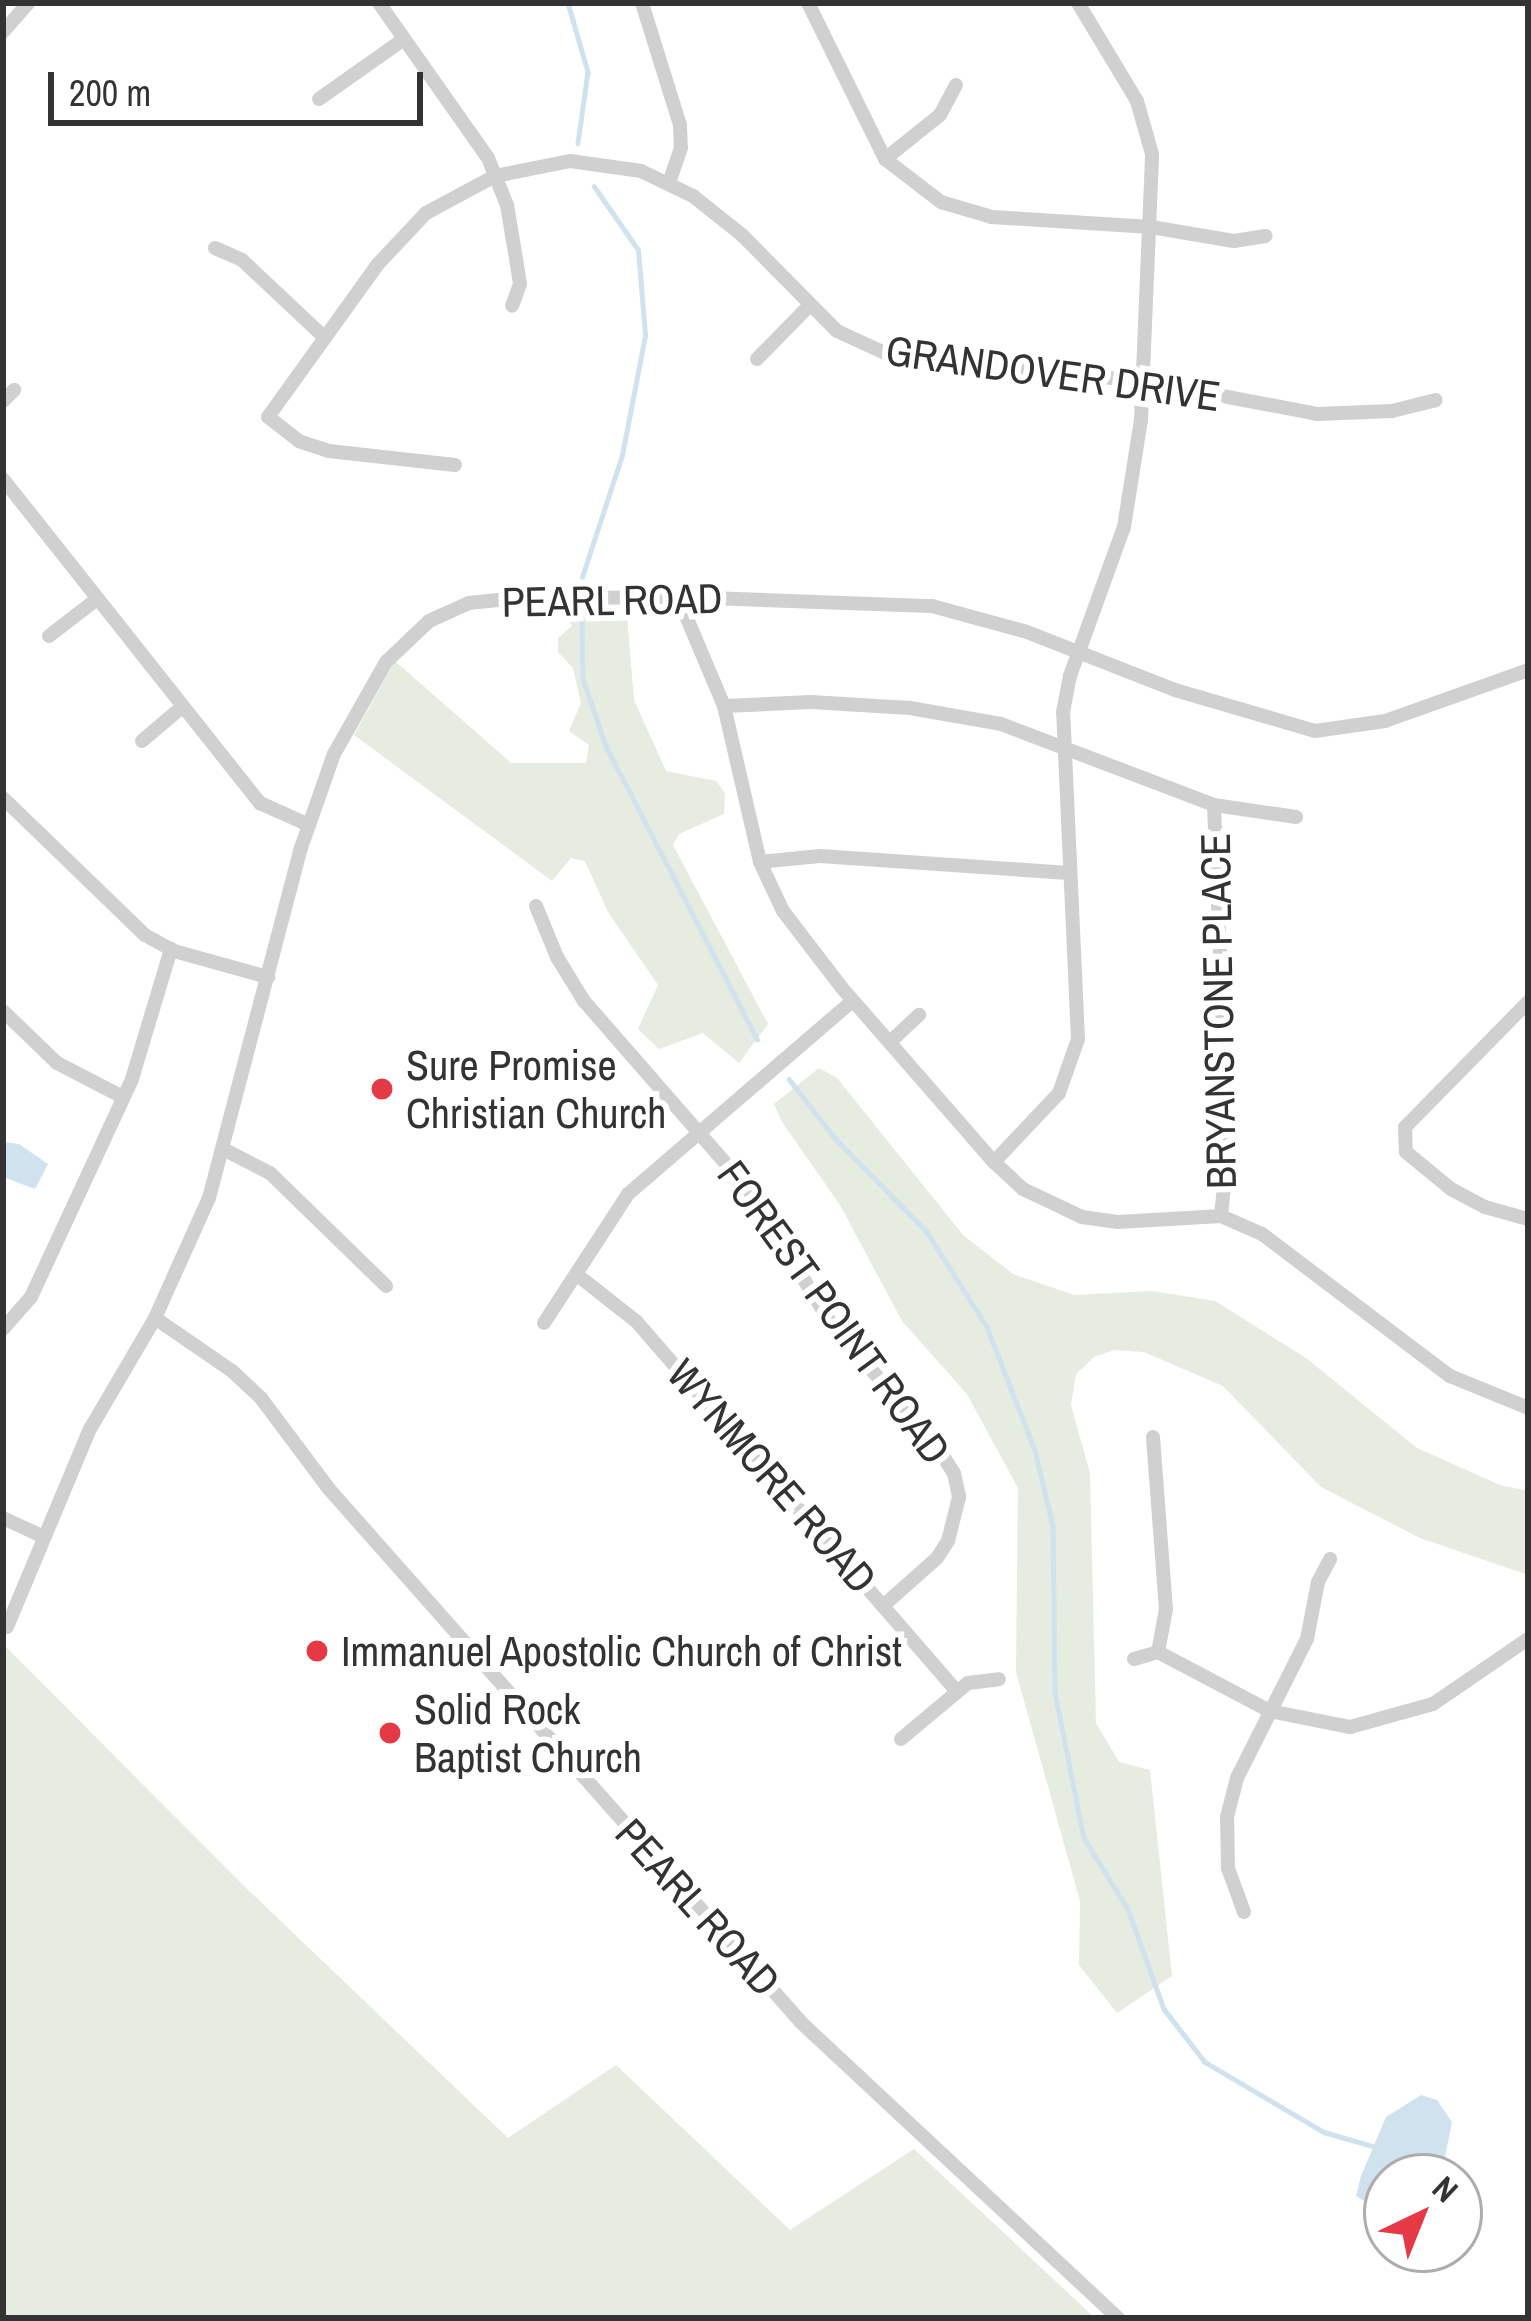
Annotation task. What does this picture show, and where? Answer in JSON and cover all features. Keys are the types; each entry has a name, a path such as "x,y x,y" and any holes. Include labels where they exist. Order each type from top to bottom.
{"street":[{"path":"3,32 28,3"},
{"path":"379,3 482,144 507,206 520,284 512,306"},
{"path":"642,3 680,124 681,148 669,183"},
{"path":"808,3 885,159 919,190 963,211 1150,227 1234,241 1266,236"},
{"path":"994,1162 1059,1093 1078,1039 1063,744 1067,686 1132,493 1143,381 1150,227 1148,130 1137,101 1078,3"},
{"path":"319,99 404,39"},
{"path":"885,159 940,115 956,85"},
{"name":"GRANDOVER DRIVE","path":"455,465 329,451 299,441 268,417 322,336 426,213 495,176 570,161 604,162 669,183 742,235 808,307 837,331 898,359 1143,381 1317,414 1392,411 1436,400"},
{"path":"215,248 242,260 322,336"},
{"path":"757,359 808,307"},
{"path":"3,479 260,802 309,825"},
{"path":"678,597 724,706 760,862 801,939 994,1162 1023,1189 1082,1217 1118,1222 1221,1216 1289,1252 1450,1376 1528,1408"},
{"name":"PEARL ROAD","path":"7,1627 90,1429 155,1318 209,1198 309,825 334,754 361,700 406,638 429,621 470,603 678,597 932,606 1079,650 1175,689 1315,731 1385,721 1528,670"},
{"path":"50,636 97,598"},
{"path":"724,706 811,702 910,708 1001,724 1063,744 1148,784 1214,806 1296,817"},
{"path":"142,741 182,707"},
{"path":"3,798 122,916 171,949 268,977"},
{"name":"BRYANSTONE PLACE","path":"1214,806 1228,1149 1221,1216"},
{"path":"760,862 820,856 1068,874"},
{"name":"FOREST POINT ROAD","path":"536,906 557,957 584,1001 748,1189 832,1325 933,1440 954,1473 959,1497 948,1541 938,1558 884,1605"},
{"path":"4,1327 32,1297 123,1097 171,949"},
{"path":"544,1323 620,1204 698,1130 852,1000"},
{"path":"1528,1002 1405,1127 1406,1152 1451,1189 1485,1207 1528,1219"},
{"path":"3,1011 57,1063 123,1097"},
{"path":"890,1042 919,1016"},
{"path":"223,1150 270,1173 386,1286"},
{"name":"WYNMORE ROAD","path":"575,1274 636,1321 957,1690"},
{"name":"PEARL ROAD","path":"155,1318 232,1371 261,1398 329,1490 800,2021 1118,2318"},
{"path":"1153,1437 1166,1609 1158,1652"},
{"path":"3,1518 44,1537"},
{"path":"1244,1912 1228,1868 1227,1817 1237,1778 1307,1639 1318,1582 1330,1559"},
{"path":"1134,1659 1158,1652 1270,1711 1350,1727 1408,1715 1528,1639"},
{"path":"901,1739 968,1683 999,1679"}],"shaded area":[{"path":"627,616 634,700 666,771 716,781 725,793 724,814 679,834 673,845 768,1024 739,1063 703,1033 659,1049 638,1029 658,985 608,912 585,861 571,858 552,881 354,735 395,661 511,763 586,763 589,745 569,731 581,703 573,668 558,652 558,638 572,626 567,617"},
{"path":"819,1068 837,1078 963,1235 1013,1274 1074,1295 1152,1291 1215,1301 1306,1358 1417,1448 1500,1485 1528,1491 1528,1575 1420,1538 1321,1487 1223,1386 1144,1352 1114,1350 1094,1357 1076,1374 1071,1405 1090,1473 1096,1723 1119,1762 1150,1770 1172,1976 1117,2013 1079,1965 1080,1901 1016,1672 1018,1488 967,1394 902,1321 840,1205 782,1122 774,1104"},
{"path":"3,1644 245,1887 508,2138 616,2065 790,2230 914,2149 1095,2318 3,2318"}],"water":[{"path":"3,1142 19,1144 48,1164 35,1189 3,1177"},
{"path":"1421,2095 1437,2100 1452,2122 1446,2153 1371,2153 1386,2117"},
{"path":"1363,2171 1363,2200 1356,2196"}],"waterway":[{"path":"568,3 588,72 578,143"},
{"path":"582,577 622,455 645,335 638,250 594,187"},
{"path":"582,622 583,679 606,746 757,1039"},
{"path":"789,1079 835,1138 927,1232 987,1327 1035,1450 1053,1526 1055,1692 1084,1838 1128,1909 1164,2009 1205,2062 1324,2132 1376,2147"}],"place":[{"name":"Sure Promise Christian Church","path":"382,1089"},
{"name":"Immanuel Apostolic Church of Christ","path":"317,1651"},
{"name":"Solid Rock Baptist Church","path":"390,1733"}]}
